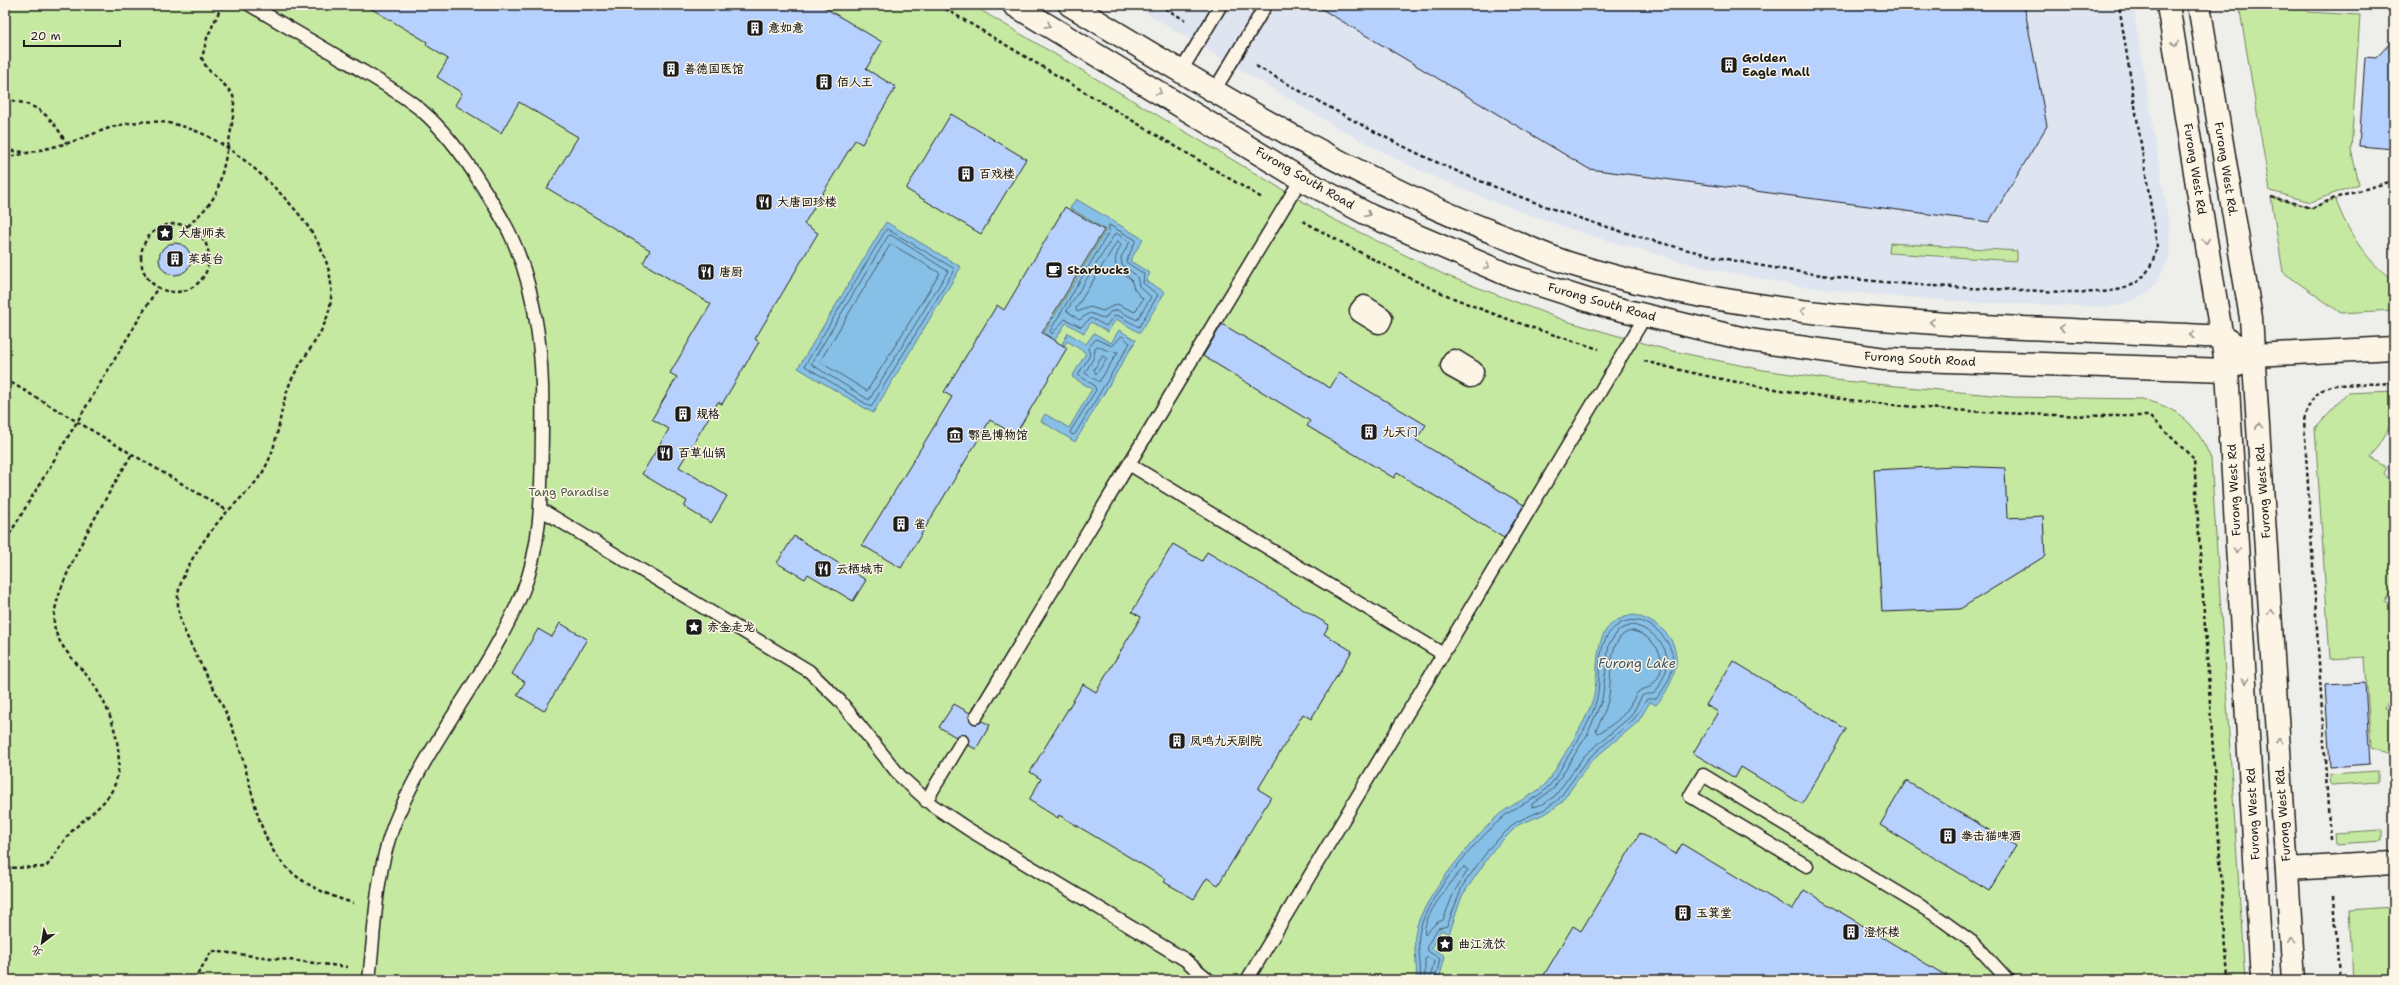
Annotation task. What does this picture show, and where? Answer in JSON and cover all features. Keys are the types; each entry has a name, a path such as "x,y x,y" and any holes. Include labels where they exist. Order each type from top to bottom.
{"main road":[{"name":"Furong South Road","path":"1014,5 1301,179 1371,216 1506,274 1606,306 1749,340 1885,359 2227,370"},
{"path":"1070,5 1329,158 1443,213 1570,263 1678,290 1808,312 1907,321 2222,337 2254,355"},
{"name":"Furong West Rd","path":"2168,5 2227,370 2262,980"},
{"name":"Furong West Rd.","path":"2199,5 2251,318 2294,980"},
{"path":"2227,370 2254,355 2394,348"},
{"path":"2287,869 2394,863"}],"lane":[{"path":"250,5 390,88 419,109 456,148 495,207 512,238 520,260 538,335 543,388 540,509 532,564 510,619 412,788 394,825 379,882 370,975"},
{"path":"1181,71 1221,5"},
{"path":"1214,91 1266,5"},
{"path":"976,717 1301,179"},
{"path":"1246,980 1646,315"},
{"path":"1128,464 1443,654"},
{"path":"540,509 809,671 840,701 900,776 926,801 968,830 1184,959 1209,980"},
{"path":"926,801 962,741"},
{"path":"1807,866 1690,796 1703,775 1938,916 1975,944 2008,980"}],"path":[{"path":"188,226 207,207 216,192 234,117 234,100 228,88 208,68 202,58 207,38 222,5"},
{"path":"939,5 1263,199"},
{"path":"1159,5 1205,32"},
{"path":"1238,52 1245,60 1370,130 1445,166 1586,219 1677,247 1762,265 1842,277 2006,290 2105,293 2127,288 2136,283 2151,266 2157,245 2119,5"},
{"path":"5,100 25,102 42,110 55,125 66,143"},
{"path":"5,158 66,143 125,124 154,122 190,128 227,147 269,182 304,220 326,259 332,288 331,302 324,323 288,388 280,431 270,458 254,484 228,511 210,533 183,581 178,595 180,620 226,713 243,762 258,819 274,853 282,865 305,884 331,896 360,904"},
{"path":"5,150 27,153"},
{"path":"2271,197 2312,208 2335,198 2389,182"},
{"path":"1296,218 1384,265 1432,288 1503,316 1605,351"},
{"path":"166,226 188,226 202,238 208,250 208,263 204,276 195,286 183,292 170,292 158,287 147,279 142,266 141,254 145,241 154,231 166,226"},
{"path":"6,540 158,287"},
{"path":"1640,360 1748,384 1876,402 2022,414 2149,416 2194,459 2228,980"},
{"path":"5,379 228,511"},
{"path":"2339,980 2304,421 2307,408 2313,399 2326,388 2335,385 2394,382"},
{"path":"5,868 46,867 72,831 106,800 116,781 117,749 109,714 94,685 58,637 54,615 62,588 85,539 132,454"},
{"path":"194,980 212,951 370,975"}],"shaded area":[{"path":"1133,5 2133,5 2170,231 2169,259 2155,285 2145,294 2119,306 2104,307 1965,302 1879,295 1793,285 1702,267 1582,233 1489,200 1412,167 1336,127"}],"green space":[{"name":"Tang Paradise","path":"5,5 972,5 1327,216 1445,275 1566,321 1668,350 1763,370 1834,380 2012,397 2142,399 2166,407 2185,419 2193,427 2200,436 2211,459 2245,980 5,980"},
{"path":"2239,5 2305,5 2307,12 2360,15 2351,149 2359,184 2311,202 2270,191"},
{"path":"2271,197 2312,208 2335,198 2345,222 2358,244 2374,264 2394,281 2394,310 2341,313 2283,272"},
{"path":"1890,243 2017,251 2017,261 1889,253"},
{"path":"2394,391 2394,419 2371,458 2387,468 2384,473 2394,487 2394,586 2385,601 2394,607 2394,692 2385,708 2394,714 2394,755 2371,748 2365,657 2330,659 2315,428 2347,393"},
{"path":"2378,771 2378,782 2331,785 2330,774"},
{"path":"2382,830 2382,841 2335,844 2334,833"},
{"path":"2392,907 2394,980 2353,980 2349,910"}],"water":[{"path":"1076,199 1143,239 1130,261 1150,273 1146,281 1165,292 1140,333 1116,319 1108,332 1091,322 1084,333 1066,323 1055,340 1044,333 1106,230 1070,208"},
{"path":"886,222 961,267 873,413 798,368"},
{"path":"1119,330 1136,340 1075,442 1041,421 1045,414 1069,428 1092,389 1072,377 1086,353 1067,341 1064,346 1062,344 1068,333 1086,344 1094,333 1111,343"},
{"name":"Furong Lake","path":"1634,615 1651,621 1663,630 1671,640 1675,652 1676,664 1673,678 1666,691 1656,705 1650,702 1638,722 1591,761 1561,803 1547,813 1518,825 1494,849 1462,896 1449,934 1441,930 1431,948 1445,956 1439,980 1416,980 1415,935 1421,916 1429,901 1465,850 1491,822 1501,813 1540,789 1549,779 1587,715 1593,699 1599,647 1603,636 1609,626 1619,619"}],"building":[{"path":"365,5 820,5 882,42 866,69 896,87 862,144 855,140 804,224 818,233 755,339 759,342 722,404 718,402 679,467 727,496 711,523 684,507 687,501 642,474 669,429 652,419 677,377 670,373 711,304 643,263 650,250 547,188 578,137 519,102 501,133 455,105 462,93 437,77 448,59 426,45 427,42"},
{"path":"1315,5 2024,5 2047,126 1989,222 1589,169"},
{"path":"2394,39 2394,149 2359,146 2365,57 2376,58"},
{"name":"百戏楼","path":"951,114 1026,159 981,234 906,189"},
{"path":"1065,207 1104,230 1042,333 1067,348 1015,435 990,420 901,568 862,545 952,397 944,392 997,305 1004,310"},
{"name":"茱萸台","path":"175,243 186,248 191,259 186,270 175,275 164,270 159,259 164,248"},
{"name":"九天门","path":"1222,324 1330,388 1339,373 1426,425 1416,440 1524,505 1504,538 1397,473 1394,478 1307,426 1310,421 1203,356"},
{"path":"1953,466 2005,468 2007,518 2043,516 2045,556 1960,609 1882,612 1874,470"},
{"path":"794,536 866,580 853,601 808,574 805,579 777,563"},
{"name":"凤鸣九天剧院","path":"1173,544 1202,561 1207,552 1329,625 1324,634 1352,651 1311,719 1303,714 1258,789 1271,797 1218,885 1207,878 1194,899 1164,882 1166,879 1059,815 1058,818 1029,800 1041,779 1030,772 1083,684 1096,692 1141,617 1132,612"},
{"path":"560,623 587,639 544,711 517,695 525,682 512,674 538,629 552,637"},
{"path":"1733,661 1846,729 1802,804 1741,767 1735,778 1693,753 1718,712 1706,705"},
{"path":"2365,683 2370,764 2330,767 2325,685"},
{"path":"954,704 970,713 969,717 972,723 976,724 982,721 990,725 976,749 968,745 969,741 966,735 962,734 956,737 939,727"},
{"name":"拳击猫啤酒","path":"1906,781 2016,846 1989,891 1880,825"},
{"name":"玉箕堂","path":"1640,833 1676,854 1682,844 1792,910 1804,890 1953,980 1541,980 1573,926 1581,931"}],"place":[{"name":"意如意","path":"755,28"},
{"name":"Golden Eagle Mall","path":"1729,65"},
{"name":"善德国医馆","path":"671,69"},
{"name":"佰人王","path":"824,82"},
{"name":"百戏楼","path":"966,174"},
{"name":"大唐回珍楼","path":"764,202"},
{"name":"大唐师表","path":"165,233"},
{"name":"茱萸台","path":"175,259"},
{"name":"Starbucks","path":"1054,270"},
{"name":"唐厨","path":"706,272"},
{"name":"规格","path":"683,414"},
{"name":"九天门","path":"1369,432"},
{"name":"鄠邑博物馆","path":"955,435"},
{"name":"百草仙锅","path":"665,453"},
{"name":"雀","path":"901,524"},
{"name":"云栖城市","path":"823,569"},
{"name":"赤金走龙","path":"694,627"},
{"name":"凤鸣九天剧院","path":"1177,741"},
{"name":"拳击猫啤酒","path":"1948,836"},
{"name":"玉箕堂","path":"1683,913"},
{"name":"澄怀楼","path":"1851,932"},
{"name":"曲江流饮","path":"1445,944"}]}
